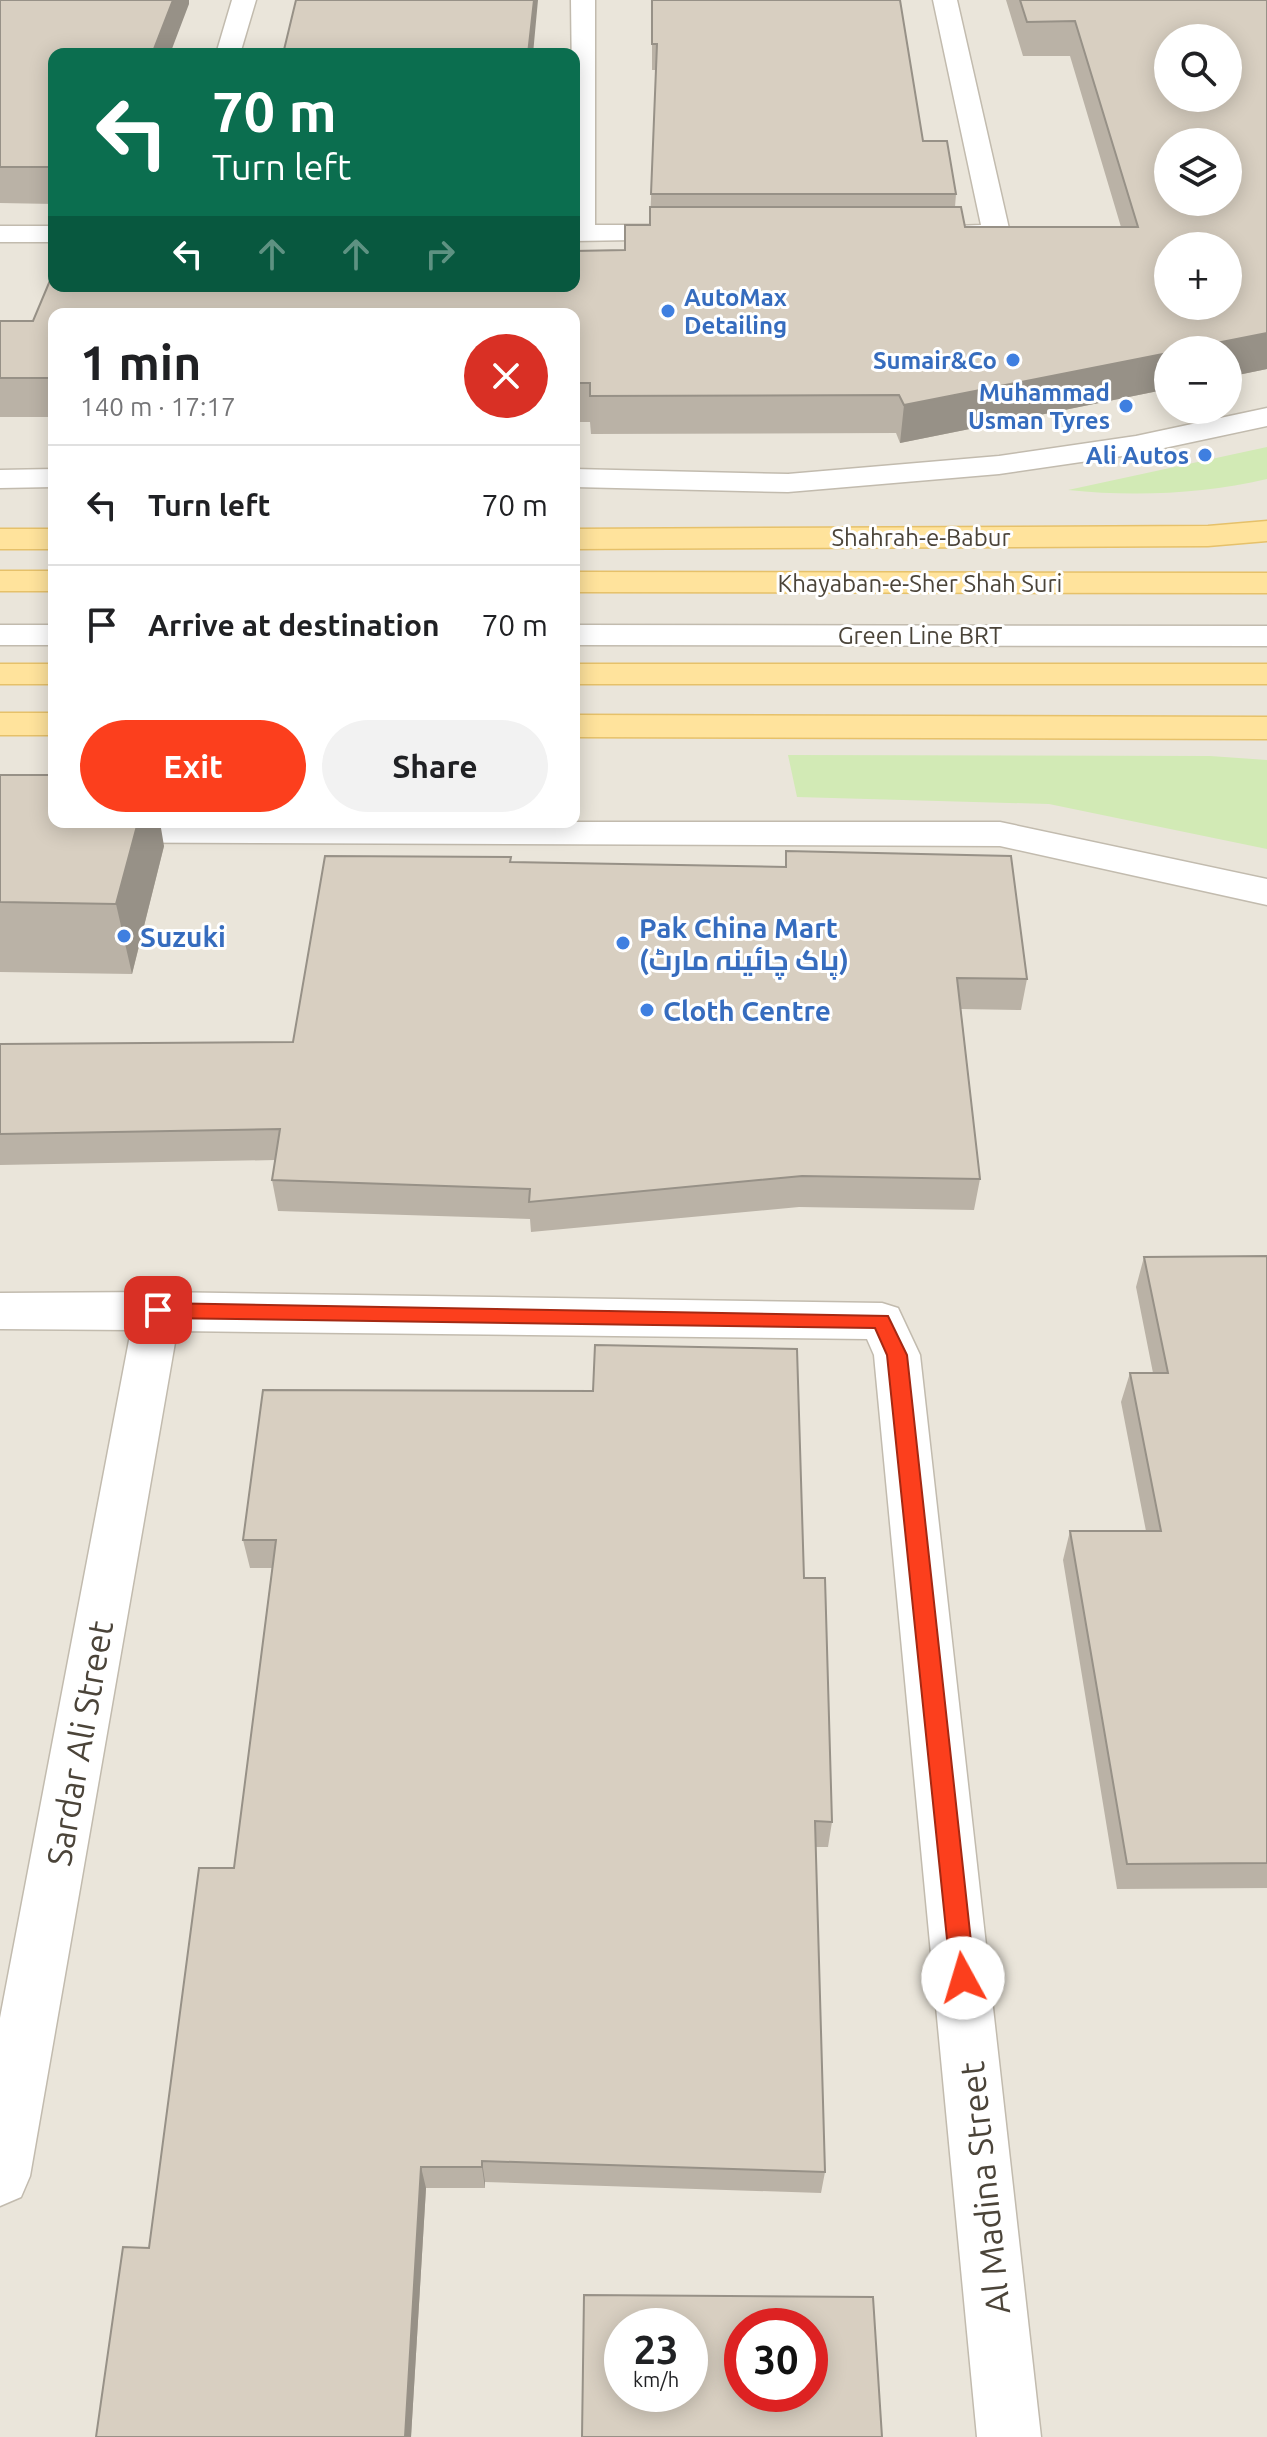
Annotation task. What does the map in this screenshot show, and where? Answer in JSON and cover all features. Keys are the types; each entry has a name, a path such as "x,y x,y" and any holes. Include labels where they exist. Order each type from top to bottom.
{"main road":[{"name":"Shahrah-e-Babur","path":"580,539 1208,536 1267,531"},
{"path":"0,539 48,539"},
{"path":"0,581 48,581"},
{"name":"Khayaban-e-Sher Shah Suri","path":"580,582 1267,583"},
{"path":"0,674 48,674"},
{"path":"580,674 1267,674"},
{"path":"0,724 48,724"},
{"path":"580,726 1267,728"}],"street":[{"path":"230,48 244,0"},
{"path":"580,140 583,0"},
{"path":"916,233 996,233 945,0"},
{"path":"580,233 709,233"},
{"path":"0,234 48,234"},
{"path":"580,478 788,483 999,465 1136,445 1267,417"},
{"path":"0,479 48,478"},
{"path":"0,635 48,635"},
{"name":"Green Line BRT","path":"580,635 1267,636"},
{"path":"0,830 1000,834 1267,892"},
{"path":"0,1311 158,1310"},
{"name":"Al Madina Street","path":"158,1310 882,1321 897,1355 1009,2437"},
{"name":"Sardar Ali Street","path":"0,2176 158,1310"}],"shaded area":[{"path":"0,0 1267,0 1267,2437 0,2437"}],"green space":[{"path":"1267,447 1267,479 1168,493 1068,490"},
{"path":"788,755 1210,756 1267,760 1267,849 1049,804 797,797"}],"building":[{"path":"0,0 173,0 154,48 48,48 48,167 0,167"},
{"path":"296,0 534,0 529,48 284,48"},
{"path":"652,0 900,0 923,141 947,141 956,194 651,194 657,44 652,44"},
{"path":"1020,0 1267,0 1267,333 1242,338 1154,336 1154,356 904,405 899,395 590,396 590,383 580,383 580,308 48,308 48,378 0,378 0,321 33,321 48,285 48,292 580,292 580,251 625,250 625,225 650,225 650,207 961,207 965,227 1138,227 1075,21 1027,22"},
{"path":"0,775 48,775 48,828 136,828 116,904 0,902"},
{"path":"786,851 1011,856 1027,979 957,978 980,1179 802,1176 529,1202 530,1189 272,1180 280,1129 0,1134 0,1044 293,1042 325,856 511,857 510,862 786,867"},
{"path":"1267,1256 1267,1863 1127,1864 1070,1531 1161,1531 1130,1373 1168,1373 1144,1257"},
{"path":"595,1345 797,1349 804,1578 825,1578 832,1822 815,1821 825,2172 482,2161 482,2167 421,2167 405,2437 96,2437 123,2247 149,2248 199,1868 234,1868 276,1540 243,1540 263,1390 593,1391"},
{"path":"584,2295 873,2297 882,2437 582,2437"}],"place":[{"name":"AutoMax Detailing","path":"668,311"},
{"name":"Sumair&Co","path":"1013,360"},
{"name":"Muhammad Usman Tyres","path":"1126,406"},
{"name":"Ali Autos","path":"1205,455"},
{"name":"Suzuki","path":"124,936"},
{"name":"Pak China Mart (پاک چائینہ مارٹ)","path":"623,943"},
{"name":"Cloth Centre","path":"647,1010"}],"route":[{"path":"158,1310 882,1321 897,1355 963,1978"}]}
